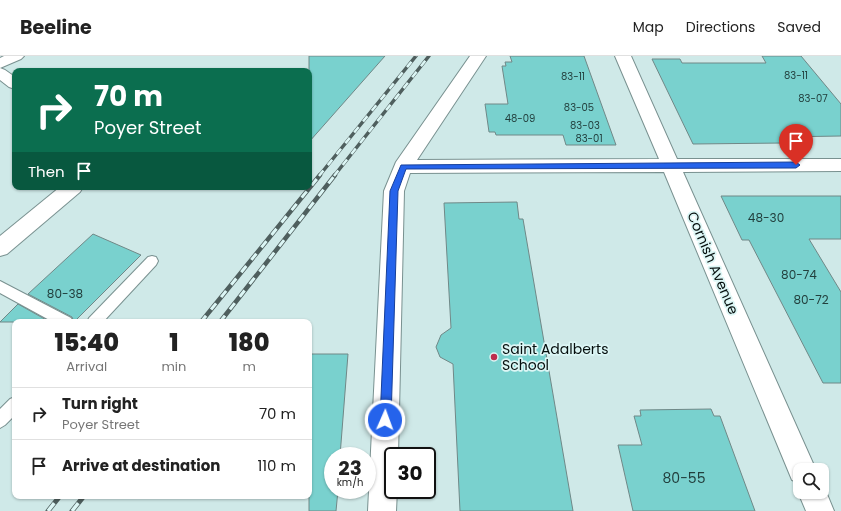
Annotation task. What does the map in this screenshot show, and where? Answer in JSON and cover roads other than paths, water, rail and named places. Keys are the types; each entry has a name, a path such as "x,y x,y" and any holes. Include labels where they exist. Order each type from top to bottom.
{"street":[{"path":"0,64 16,56"},
{"path":"382,511 394,191 403,167 478,56"},
{"name":"Cornish Avenue","path":"623,56 799,463"},
{"path":"0,73 12,82"},
{"path":"403,167 841,165"},
{"path":"0,248 69,190"},
{"path":"815,499 820,511"}],"lane":[{"path":"97,319 152,261"},
{"path":"0,287 60,319"},
{"path":"0,420 12,407"}],"railway":[{"path":"319,176 416,56"},
{"path":"334,176 429,56"},
{"path":"312,185 320,175"},
{"path":"222,319 335,175"},
{"path":"203,319 308,190"},
{"path":"48,511 58,499"},
{"path":"72,511 82,499"}],"place":[{"name":"Saint Adalberts School","path":"494,357"}]}
